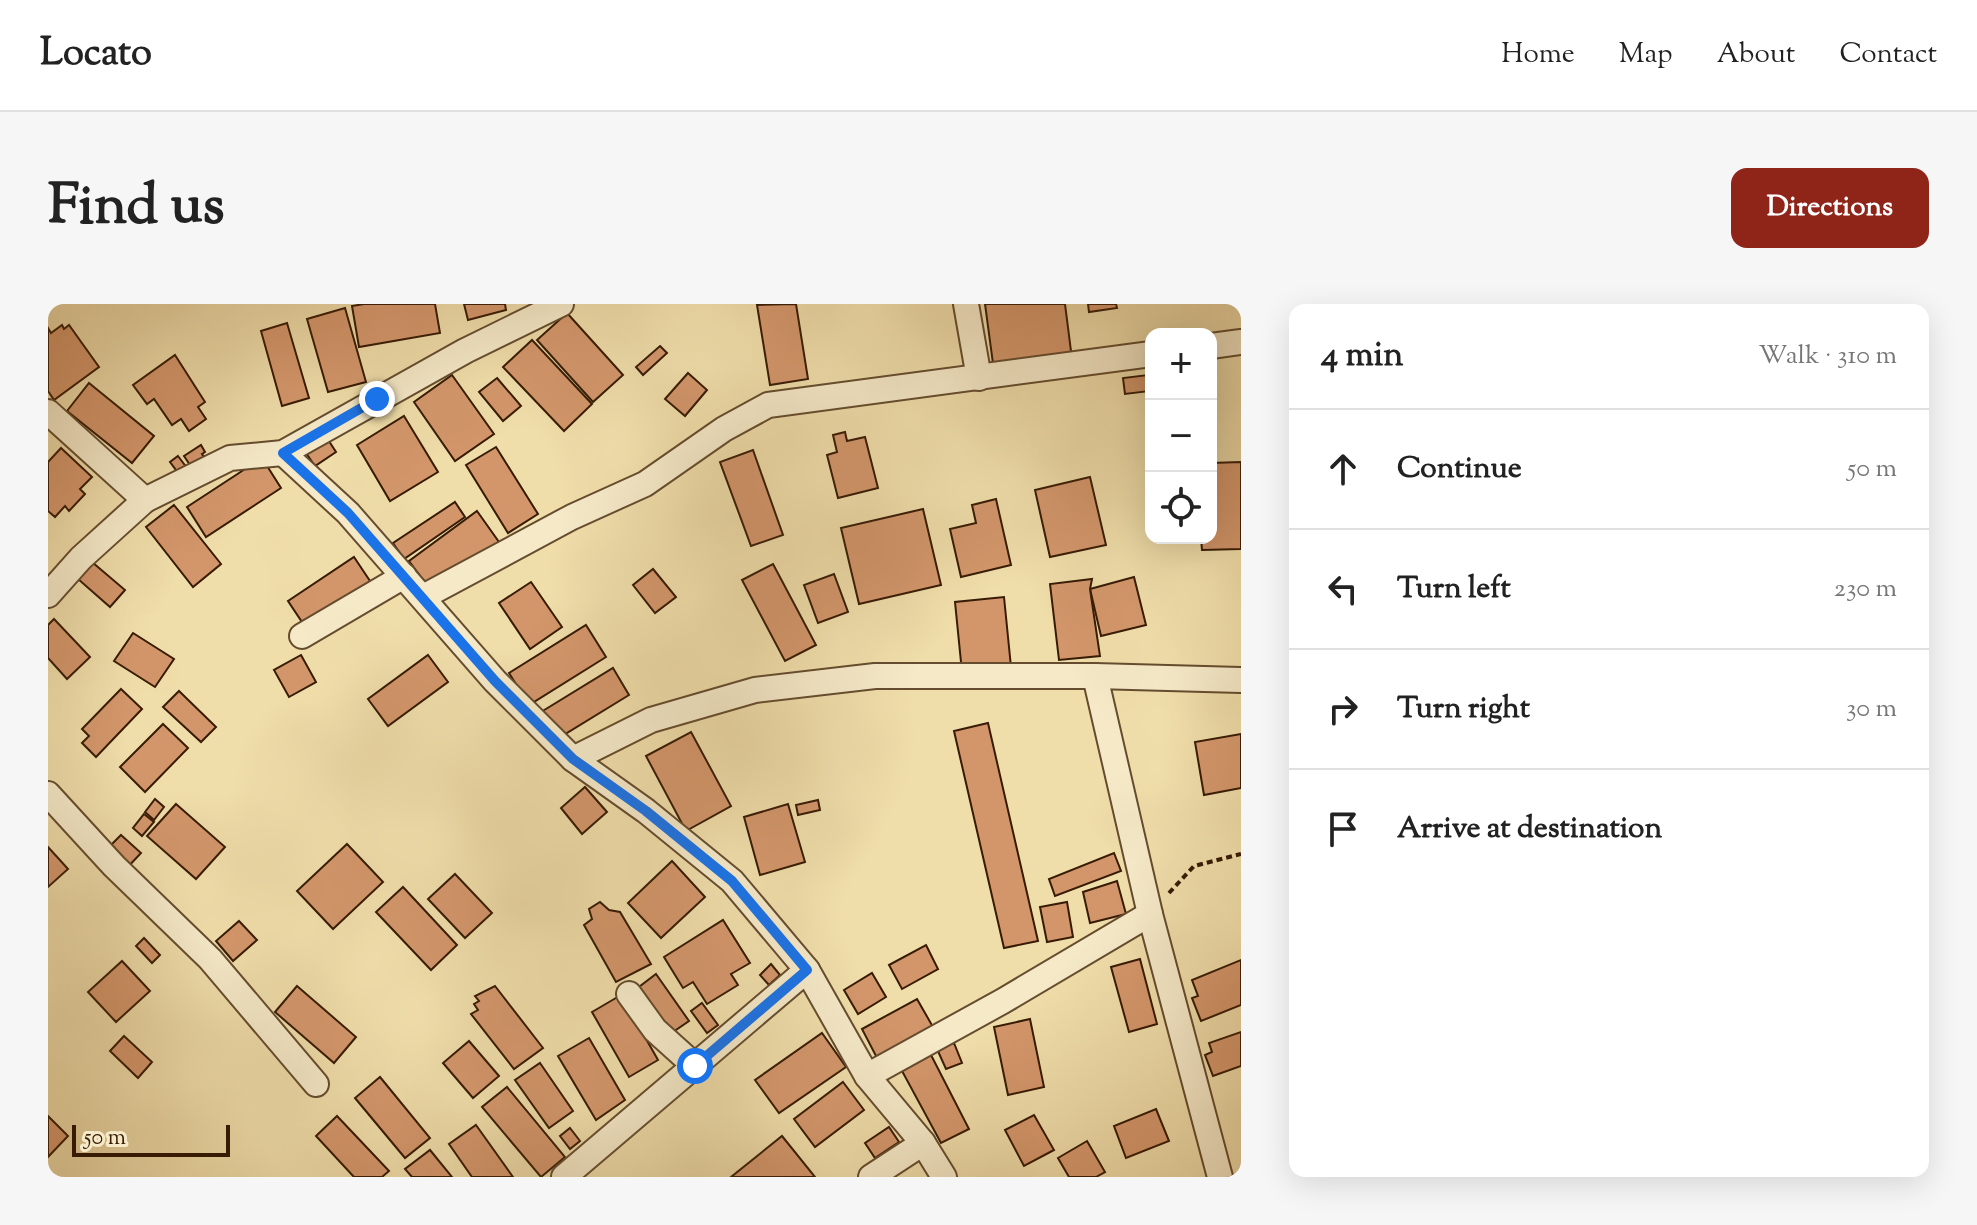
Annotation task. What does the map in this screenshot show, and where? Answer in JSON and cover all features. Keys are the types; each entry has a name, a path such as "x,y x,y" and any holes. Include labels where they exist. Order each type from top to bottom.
{"street":[{"path":"48,595 81,558 145,500 230,458 283,453 465,351 561,304"},
{"path":"966,304 979,378"},
{"path":"1217,345 1241,342"},
{"path":"423,597 572,517 645,484 724,429 768,405 1145,355"},
{"path":"48,412 145,500"},
{"path":"283,453 348,513 495,681 573,759 646,811 732,881 807,970 867,1076 923,1143 944,1177"},
{"path":"302,636 404,576"},
{"path":"573,759 651,720 755,690 875,676 1095,676 1241,680"},
{"path":"1095,676 1150,914 1220,1177"},
{"path":"48,794 114,866 210,959 316,1084"},
{"path":"867,1076 1003,1001 1150,914"},
{"path":"564,1177 807,970"},
{"path":"629,994 655,1030 695,1066"},
{"path":"871,1177 923,1143"}],"path":[{"path":"1150,914 1194,866 1241,854"}],"building":[{"path":"435,304 440,333 359,347 352,306"},
{"path":"464,304 505,304 506,310 468,320"},
{"path":"796,304 808,379 770,385 757,305"},
{"path":"985,304 1065,304 1072,359 994,371"},
{"path":"1088,304 1116,304 1117,308 1089,312"},
{"path":"345,308 366,382 328,392 307,319"},
{"path":"567,313 623,375 593,402 537,340"},
{"path":"287,323 309,398 282,406 261,331"},
{"path":"62,325 64,329 69,325 99,367 54,400 48,391 48,328 51,333"},
{"path":"532,340 592,404 564,431 503,367"},
{"path":"660,346 667,353 643,375 636,367"},
{"path":"175,355 205,402 198,407 206,419 189,431 181,419 172,425 154,399 147,404 133,385"},
{"path":"688,373 707,390 685,416 665,399"},
{"path":"452,375 494,434 455,461 414,402"},
{"path":"1145,375 1145,392 1125,394 1123,378"},
{"path":"497,378 521,406 503,421 479,392"},
{"path":"89,383 154,436 132,463 67,411"},
{"path":"404,416 438,472 390,501 357,445"},
{"path":"845,432 847,441 865,437 878,488 838,498 827,455 837,452 833,435"},
{"path":"327,438 336,452 315,466 306,453"},
{"path":"201,445 206,460 192,468 184,456"},
{"path":"496,447 538,514 508,533 466,465"},
{"path":"61,448 92,477 80,489 85,494 69,511 65,506 55,517 48,511 48,462"},
{"path":"753,450 783,535 751,546 720,462"},
{"path":"178,456 187,468 179,474 170,462"},
{"path":"262,458 281,488 206,537 187,507"},
{"path":"1241,462 1241,549 1202,550 1202,544 1217,544 1217,463"},
{"path":"1090,477 1106,545 1050,557 1035,490"},
{"path":"996,499 1011,565 961,577 950,529 976,523 972,505"},
{"path":"455,502 465,517 404,559 393,543"},
{"path":"174,505 221,564 193,587 146,527"},
{"path":"923,509 941,585 859,604 841,528"},
{"path":"477,511 499,542 432,592 409,561"},
{"path":"354,557 374,587 308,631 288,601"},
{"path":"92,562 125,590 110,607 78,579"},
{"path":"773,564 816,645 785,661 742,580"},
{"path":"653,569 676,597 655,613 633,585"},
{"path":"834,574 848,612 818,623 804,585"},
{"path":"1134,577 1146,625 1101,636 1090,589"},
{"path":"1092,579 1090,589 1100,656 1059,660 1050,584"},
{"path":"531,582 562,627 530,649 499,603"},
{"path":"1004,597 1011,667 962,672 955,602"},
{"path":"54,619 90,657 67,679 48,658 48,625"},
{"path":"586,625 606,657 529,705 509,673"},
{"path":"133,633 174,659 155,687 114,661"},
{"path":"301,655 316,682 289,697 274,670"},
{"path":"428,655 448,682 388,726 368,699"},
{"path":"613,668 629,695 557,739 541,712"},
{"path":"121,689 142,709 96,757 82,743 89,736 82,729"},
{"path":"179,691 216,727 201,742 163,707"},
{"path":"988,723 1038,941 1004,948 954,731"},
{"path":"163,724 188,748 145,792 120,767"},
{"path":"691,732 731,806 686,831 646,756"},
{"path":"1241,734 1241,788 1204,795 1195,742"},
{"path":"585,787 607,812 582,834 561,808"},
{"path":"155,799 164,807 154,820 145,812"},
{"path":"818,800 820,810 798,815 796,805"},
{"path":"176,804 225,847 196,879 147,836"},
{"path":"788,804 805,862 760,875 744,817"},
{"path":"144,814 154,822 142,836 133,828"},
{"path":"121,835 141,853 125,870 105,851"},
{"path":"347,844 383,882 333,929 297,891"},
{"path":"48,847 68,869 48,887"},
{"path":"1114,853 1121,871 1055,896 1049,879"},
{"path":"672,861 705,897 661,938 628,903"},
{"path":"455,874 492,913 465,938 428,899"},
{"path":"1117,881 1126,914 1090,923 1083,892"},
{"path":"403,887 457,945 431,970 376,912"},
{"path":"600,902 609,910 620,912 651,964 616,982 584,925 592,919 589,909"},
{"path":"1067,902 1073,937 1047,942 1040,907"},
{"path":"723,920 750,963 731,974 738,985 707,1004 693,982 683,988 664,957"},
{"path":"239,921 257,940 233,961 216,941"},
{"path":"144,938 160,955 152,963 136,946"},
{"path":"926,945 938,969 902,989 889,965"},
{"path":"1140,959 1157,1024 1129,1032 1111,967"},
{"path":"1241,960 1241,1005 1201,1021 1192,998 1198,996 1192,980"},
{"path":"122,961 150,991 116,1022 88,992"},
{"path":"771,964 780,975 769,985 760,975"},
{"path":"872,973 886,997 858,1014 844,990"},
{"path":"656,974 689,1021 667,1036 635,990"},
{"path":"297,986 356,1037 334,1063 275,1012"},
{"path":"495,986 543,1048 514,1069 471,1014 478,1010 474,1004 479,1001 475,996"},
{"path":"621,995 658,1060 629,1077 592,1012"},
{"path":"917,999 933,1027 877,1058 862,1029"},
{"path":"702,1003 718,1025 707,1033 691,1011"},
{"path":"1030,1019 1044,1087 1008,1095 994,1027"},
{"path":"1241,1032 1241,1066 1213,1076 1205,1055 1212,1052 1209,1043"},
{"path":"822,1033 846,1067 779,1113 755,1080"},
{"path":"124,1036 152,1062 138,1078 110,1051"},
{"path":"589,1038 625,1100 596,1120 558,1056"},
{"path":"469,1041 499,1076 473,1098 443,1063"},
{"path":"954,1043 962,1063 946,1069 937,1049"},
{"path":"931,1055 969,1129 941,1143 902,1071"},
{"path":"540,1063 573,1111 549,1128 515,1080"},
{"path":"380,1077 430,1138 405,1158 355,1098"},
{"path":"843,1082 864,1110 815,1147 794,1119"},
{"path":"507,1087 565,1157 541,1177 482,1107"},
{"path":"1156,1109 1169,1141 1126,1158 1114,1126"},
{"path":"1034,1115 1054,1150 1024,1166 1005,1130"},
{"path":"48,1116 68,1136 48,1157"},
{"path":"337,1116 389,1171 382,1177 354,1177 316,1136"},
{"path":"476,1125 513,1177 472,1177 449,1144"},
{"path":"889,1127 899,1142 875,1158 865,1143"},
{"path":"570,1128 580,1141 570,1149 560,1136"},
{"path":"782,1136 815,1177 731,1177"},
{"path":"1087,1141 1105,1172 1096,1177 1069,1177 1058,1158"},
{"path":"430,1150 452,1177 412,1177 405,1169"}],"route":[{"path":"377,399 283,453 348,513 495,681 573,759 646,811 732,881 807,970 695,1066"}]}
